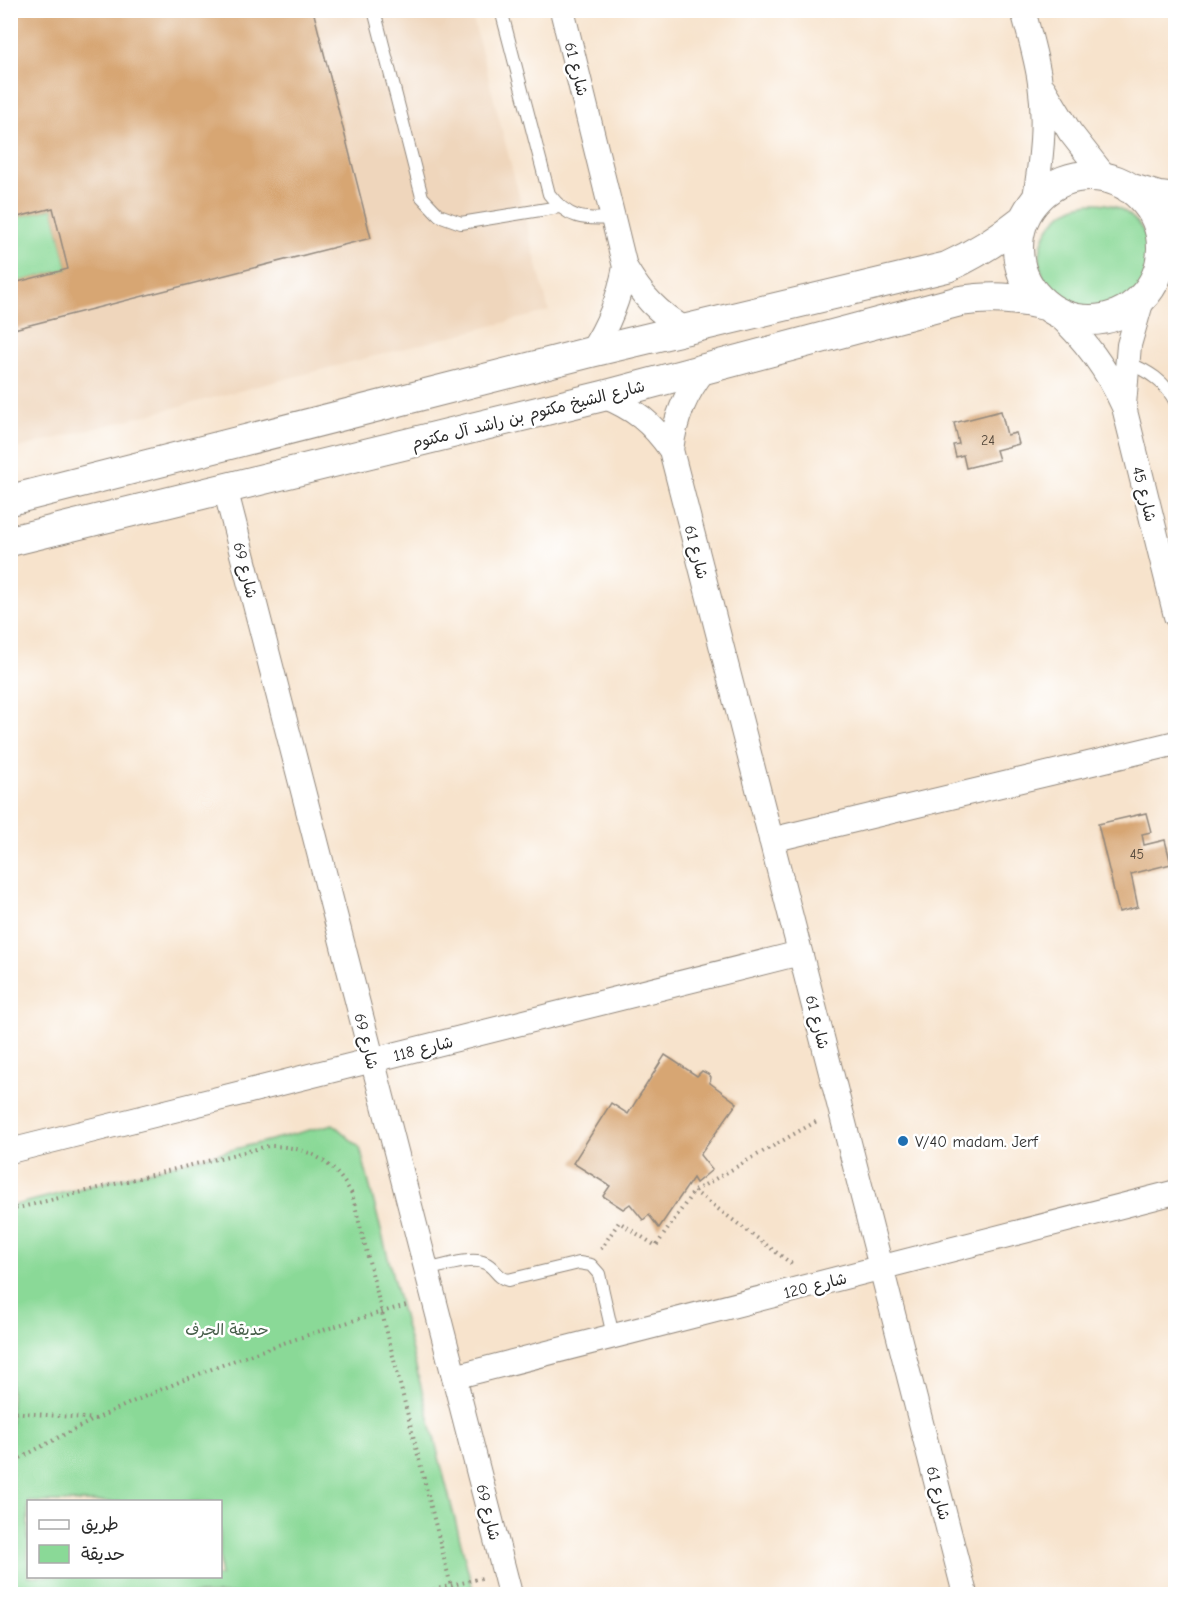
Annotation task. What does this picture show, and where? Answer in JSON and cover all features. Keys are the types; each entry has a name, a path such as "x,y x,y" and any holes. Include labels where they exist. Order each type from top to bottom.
{"street":[{"name":"شارع 61","path":"562,10 625,267 636,286 650,303 667,318 686,330"},
{"path":"1023,10 1040,81 1043,111 1042,142 1029,211 1018,237 1018,256 1022,275 1032,292 1050,308 1073,318 1092,320 1111,317 1129,308 1159,275 1160,234 1154,216 1143,200 1117,183 1070,132 1040,81"},
{"path":"10,500 591,352 947,267 992,244 1029,211 1049,189 1066,180 1086,176 1117,183 1159,197 1176,199"},
{"name":"شارع 61","path":"591,352 614,311 625,267"},
{"name":"شارع 45","path":"1124,407 1126,362 1133,328 1159,275"},
{"name":"شارع الشيخ مكتوم بن راشد آل مكتوم","path":"10,541 603,396 960,301 988,297 1016,298 1050,308"},
{"name":"شارع 45","path":"1050,308 1088,345 1114,385 1124,407 1168,557 1176,615"},
{"name":"شارع 61","path":"671,450 680,407 704,370"},
{"name":"شارع 61","path":"603,396 624,405 642,417 658,432 671,450 965,1594"},
{"name":"شارع 69","path":"225,488 507,1583"},
{"path":"771,840 1176,742"},
{"name":"شارع 118","path":"10,1152 800,953"},
{"name":"شارع 120","path":"454,1377 1176,1192"}],"lane":[{"path":"374,10 422,197 439,215 461,223 559,207"},
{"path":"501,10 543,179 549,194 559,207 573,215 588,219 613,218"},
{"path":"1126,362 1160,380 1176,403"},
{"path":"426,1270 479,1261 490,1266 502,1279 513,1280 579,1263 591,1265 599,1274 613,1336"}],"path":[{"path":"591,1265 619,1222 656,1246 694,1191 840,1108"},
{"path":"10,1210 268,1146 286,1146 302,1150 318,1156 332,1166 344,1179 352,1194 453,1594"},
{"path":"694,1191 819,1284"},
{"path":"10,1464 97,1419 177,1383 258,1351 341,1323 434,1298"},
{"path":"10,1412 97,1419"},
{"path":"10,1458 20,1458"},
{"path":"416,1594 451,1586 507,1583"}],"shaded area":[{"path":"11,11 471,11 549,311 11,450"}],"green space":[{"path":"1095,203 1116,207 1134,219 1146,237 1150,258 1146,279 1134,297 1116,309 1095,313 1074,309 1056,297 1044,279 1040,258 1044,237 1056,219 1074,207"},
{"path":"53,208 68,269 11,284 11,219"},
{"name":"حديقة الجرف","path":"333,1124 360,1148 474,1594 11,1594 11,1206"}],"building":[{"path":"10,10 313,10 371,238 10,330 10,284 68,269 53,208 10,219"},
{"path":"1001,411 1007,435 1016,433 1019,444 996,450 999,460 966,468 963,455 956,457 953,445 959,444 954,423"},
{"path":"1146,813 1151,832 1142,834 1144,845 1165,840 1171,864 1131,874 1138,907 1119,912 1098,824"},
{"path":"665,1055 697,1076 702,1071 708,1074 711,1077 710,1083 737,1103 700,1155 712,1170 696,1183 693,1178 659,1228 649,1215 643,1220 630,1204 623,1209 603,1196 610,1186 573,1163 611,1103 628,1114"}],"place":[{"name":"V/40 madam. Jerf","path":"903,1141"}]}
